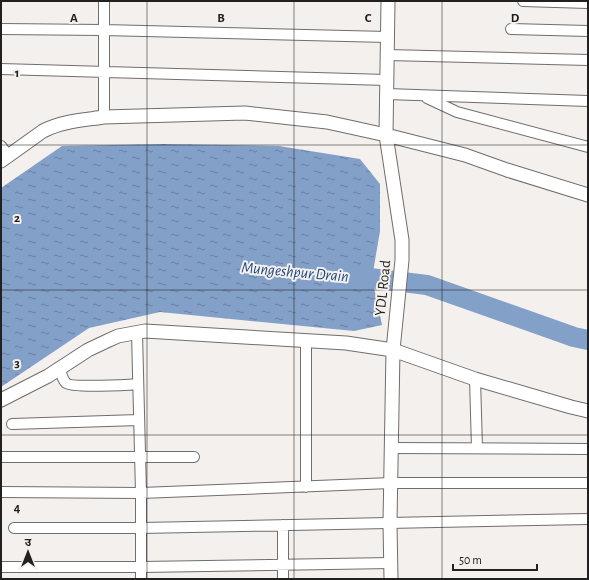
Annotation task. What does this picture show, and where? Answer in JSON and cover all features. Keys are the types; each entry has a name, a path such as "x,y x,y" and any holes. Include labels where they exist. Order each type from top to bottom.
{"street":[{"path":"104,1 104,117"},
{"name":"YDL Road","path":"388,1 386,135 402,240 402,260 393,350 390,483 391,579"},
{"path":"522,1 588,3"},
{"path":"1,29 387,37"},
{"path":"511,29 588,31"},
{"path":"387,55 588,60"},
{"path":"1,69 387,80"},
{"path":"387,94 588,101"},
{"path":"424,96 456,112 588,147"},
{"path":"3,154 50,127 82,120 104,117 257,114 323,122 465,154 508,170 588,195"},
{"path":"1,400 48,376 88,350 107,341 118,336 152,331 306,340 353,344 393,350 475,379 588,411"},
{"path":"137,332 141,493 141,579"},
{"path":"306,340 306,487"},
{"path":"60,368 64,382 68,384 87,386 138,384"},
{"path":"475,379 477,448"},
{"path":"12,424 139,420"},
{"path":"391,448 588,449"},
{"path":"1,457 194,457"},
{"path":"1,492 141,493 390,483 588,483"},
{"path":"14,528 141,528 588,519"},
{"path":"283,525 284,579"},
{"path":"1,567 141,567 391,563"}],"water":[{"path":"163,144 279,146 360,159 380,184 380,231 372,278 382,325 354,331 160,312 89,328 1,387 1,188 62,146"}],"waterway":[{"name":"Mungeshpur Drain","path":"345,275 427,285 574,337 588,340"}]}
